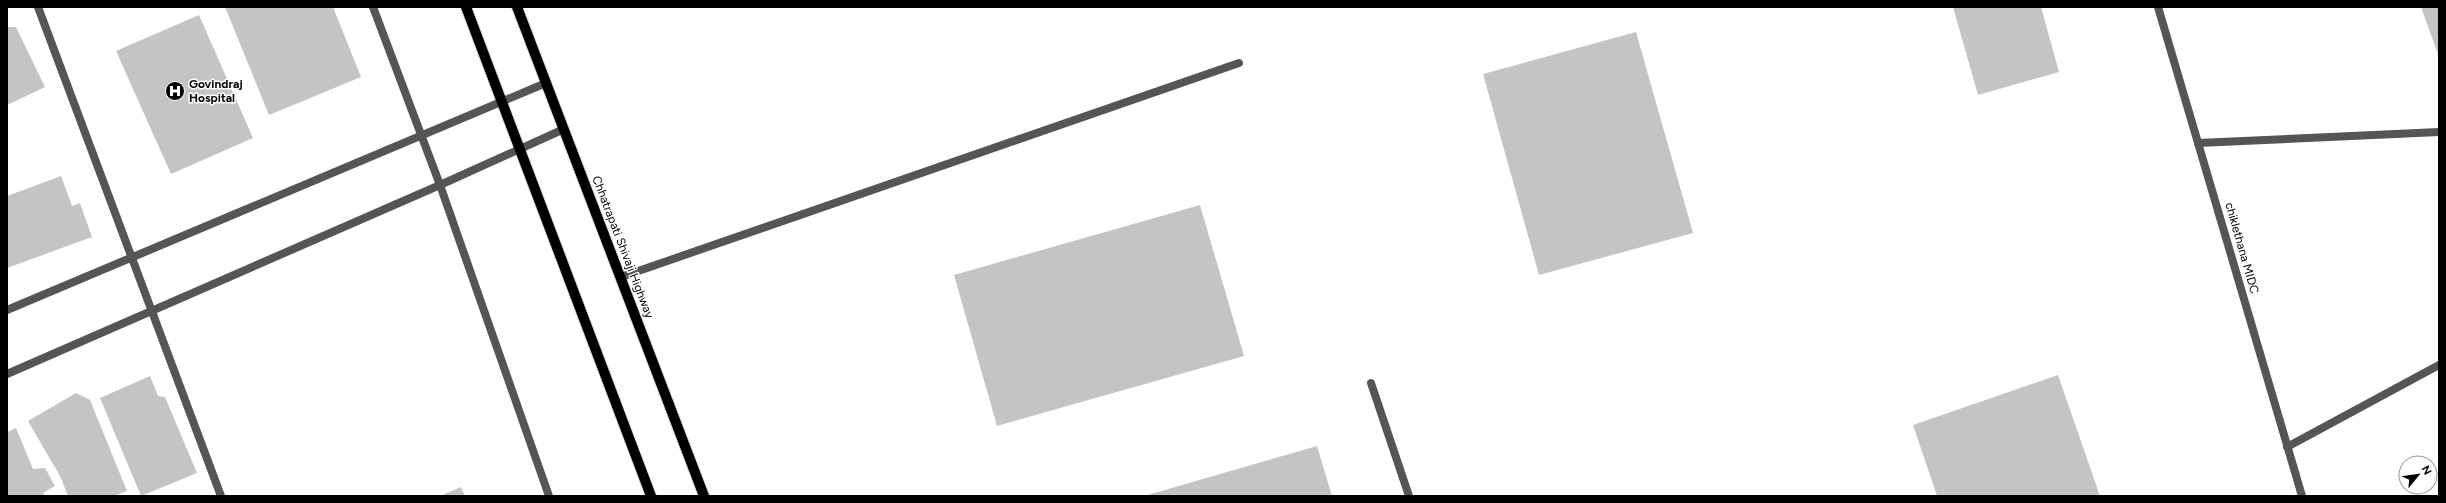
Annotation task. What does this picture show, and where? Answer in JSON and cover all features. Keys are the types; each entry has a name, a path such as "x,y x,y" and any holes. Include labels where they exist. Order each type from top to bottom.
{"main road":[{"path":"466,7 651,496"},
{"name":"Chhatrapati Shivaji Highway","path":"517,7 704,496"}],"street":[{"path":"38,7 221,496"},
{"path":"373,7 440,186 549,496"},
{"name":"chiklethana MIDC","path":"2158,7 2302,496"},
{"path":"621,277 1239,63"},
{"path":"7,310 422,137 546,83"},
{"path":"7,374 440,186 564,129"},
{"path":"2198,143 2439,132"},
{"path":"2287,447 2439,365"},
{"path":"1371,383 1408,496"}],"building":[{"path":"225,7 333,7 361,77 269,115"},
{"path":"1953,7 2041,7 2059,72 1978,95"},
{"path":"2421,7 2439,7 2439,57"},
{"path":"199,15 253,138 171,174 116,51"},
{"path":"7,27 16,27 45,87 7,105"},
{"path":"1636,32 1693,233 1539,275 1483,74"},
{"path":"61,176 72,206 80,203 92,237 7,268 7,196"},
{"path":"1200,205 1244,356 997,426 954,275"},
{"path":"2058,375 2100,496 1937,496 1913,425"},
{"path":"150,376 158,396 165,397 197,473 141,496 100,398"},
{"path":"76,393 90,400 127,491 114,496 68,496 60,476 28,421"},
{"path":"16,428 33,469 45,468 55,486 43,493 45,496 7,496 7,432"},
{"path":"1317,446 1332,496 1144,496"},
{"path":"461,487 465,496 440,496"}],"place":[{"name":"Govindraj Hospital","path":"175,91"}]}
